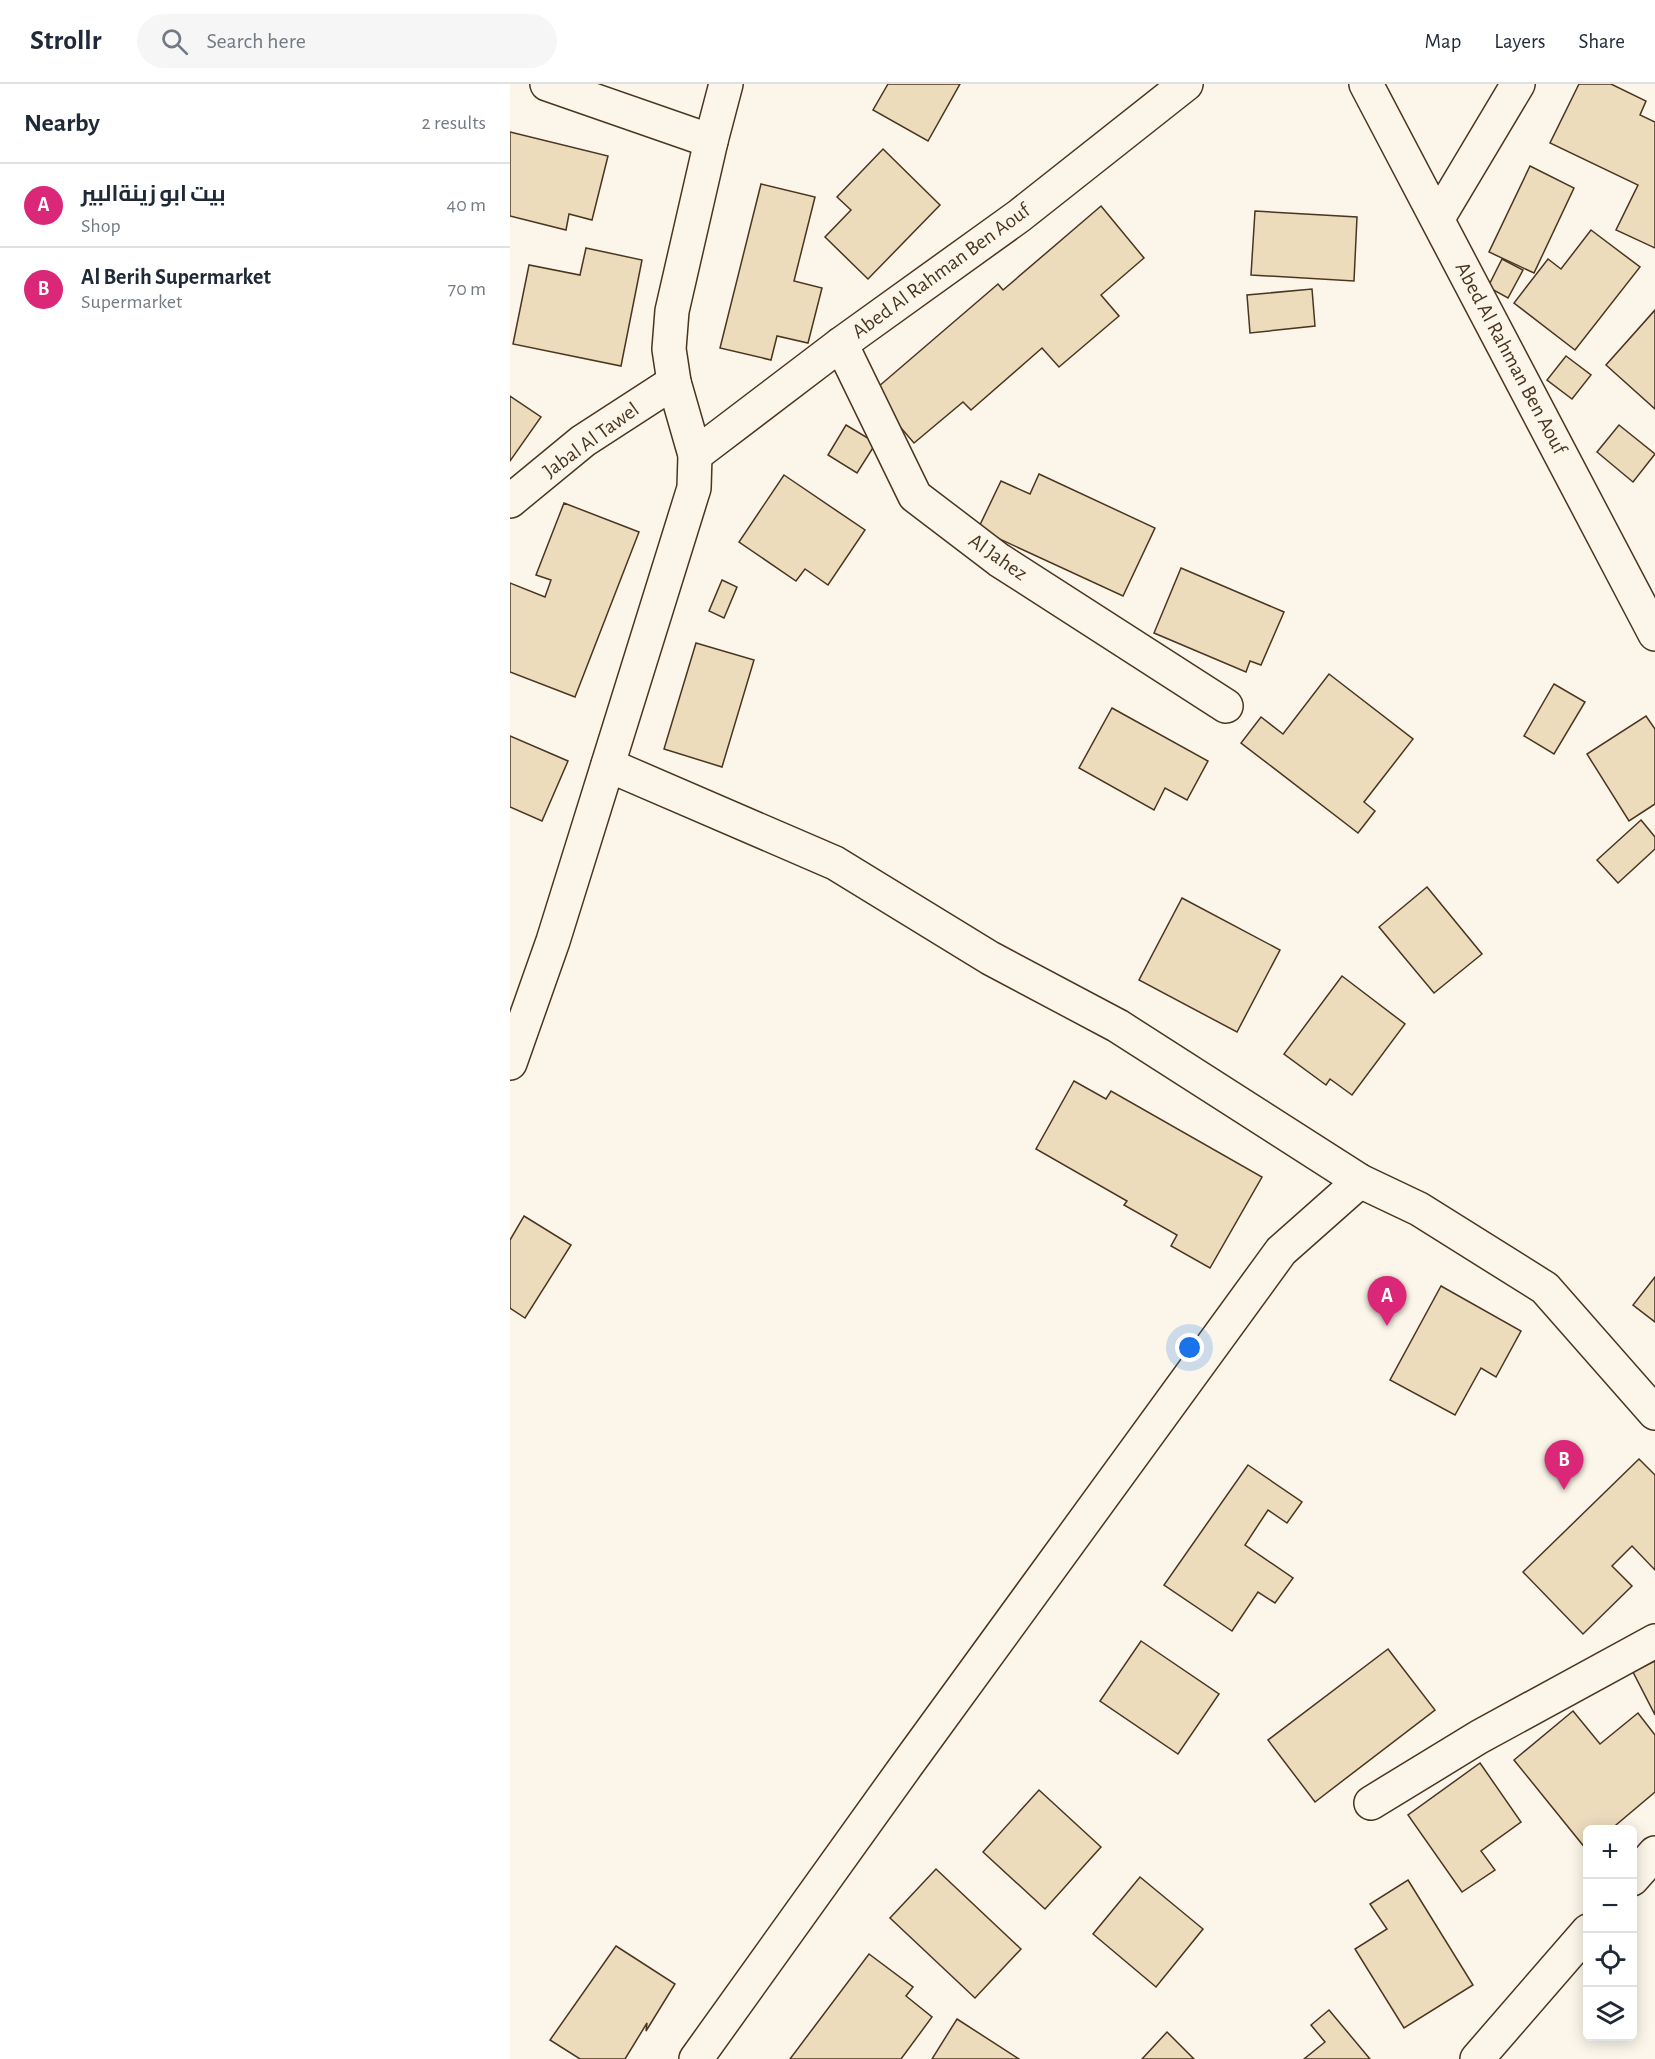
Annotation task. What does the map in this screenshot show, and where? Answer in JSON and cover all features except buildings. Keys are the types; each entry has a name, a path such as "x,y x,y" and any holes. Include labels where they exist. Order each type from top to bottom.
{"street":[{"path":"547,84 711,141"},
{"path":"510,1063 553,941 694,488 695,455 674,382 669,349 672,311 726,84"},
{"name":"Abed Al Rahman Ben Aouf","path":"695,455 841,344 1019,216 1186,84"},
{"name":"Abed Al Rahman Ben Aouf","path":"1366,84 1655,633"},
{"path":"1438,218 1518,84"},
{"name":"Al Jahez","path":"841,344 915,496 999,560 1226,706"},
{"name":"Jabal Al Tawel","path":"510,501 583,441 674,382"},
{"path":"608,765 835,864 990,958 1118,1026 1360,1181 1419,1209 1545,1288 1655,1413"},
{"path":"698,2058 1281,1251 1360,1181"},
{"path":"1371,1803 1479,1737 1655,1641"},
{"path":"1637,1873 1655,1853"},
{"path":"1477,2059 1585,1933"}],"place":[{"name":"بيت ابو زينةالبير","path":"1387,1326"},
{"name":"Al Berih Supermarket","path":"1564,1490"}]}
